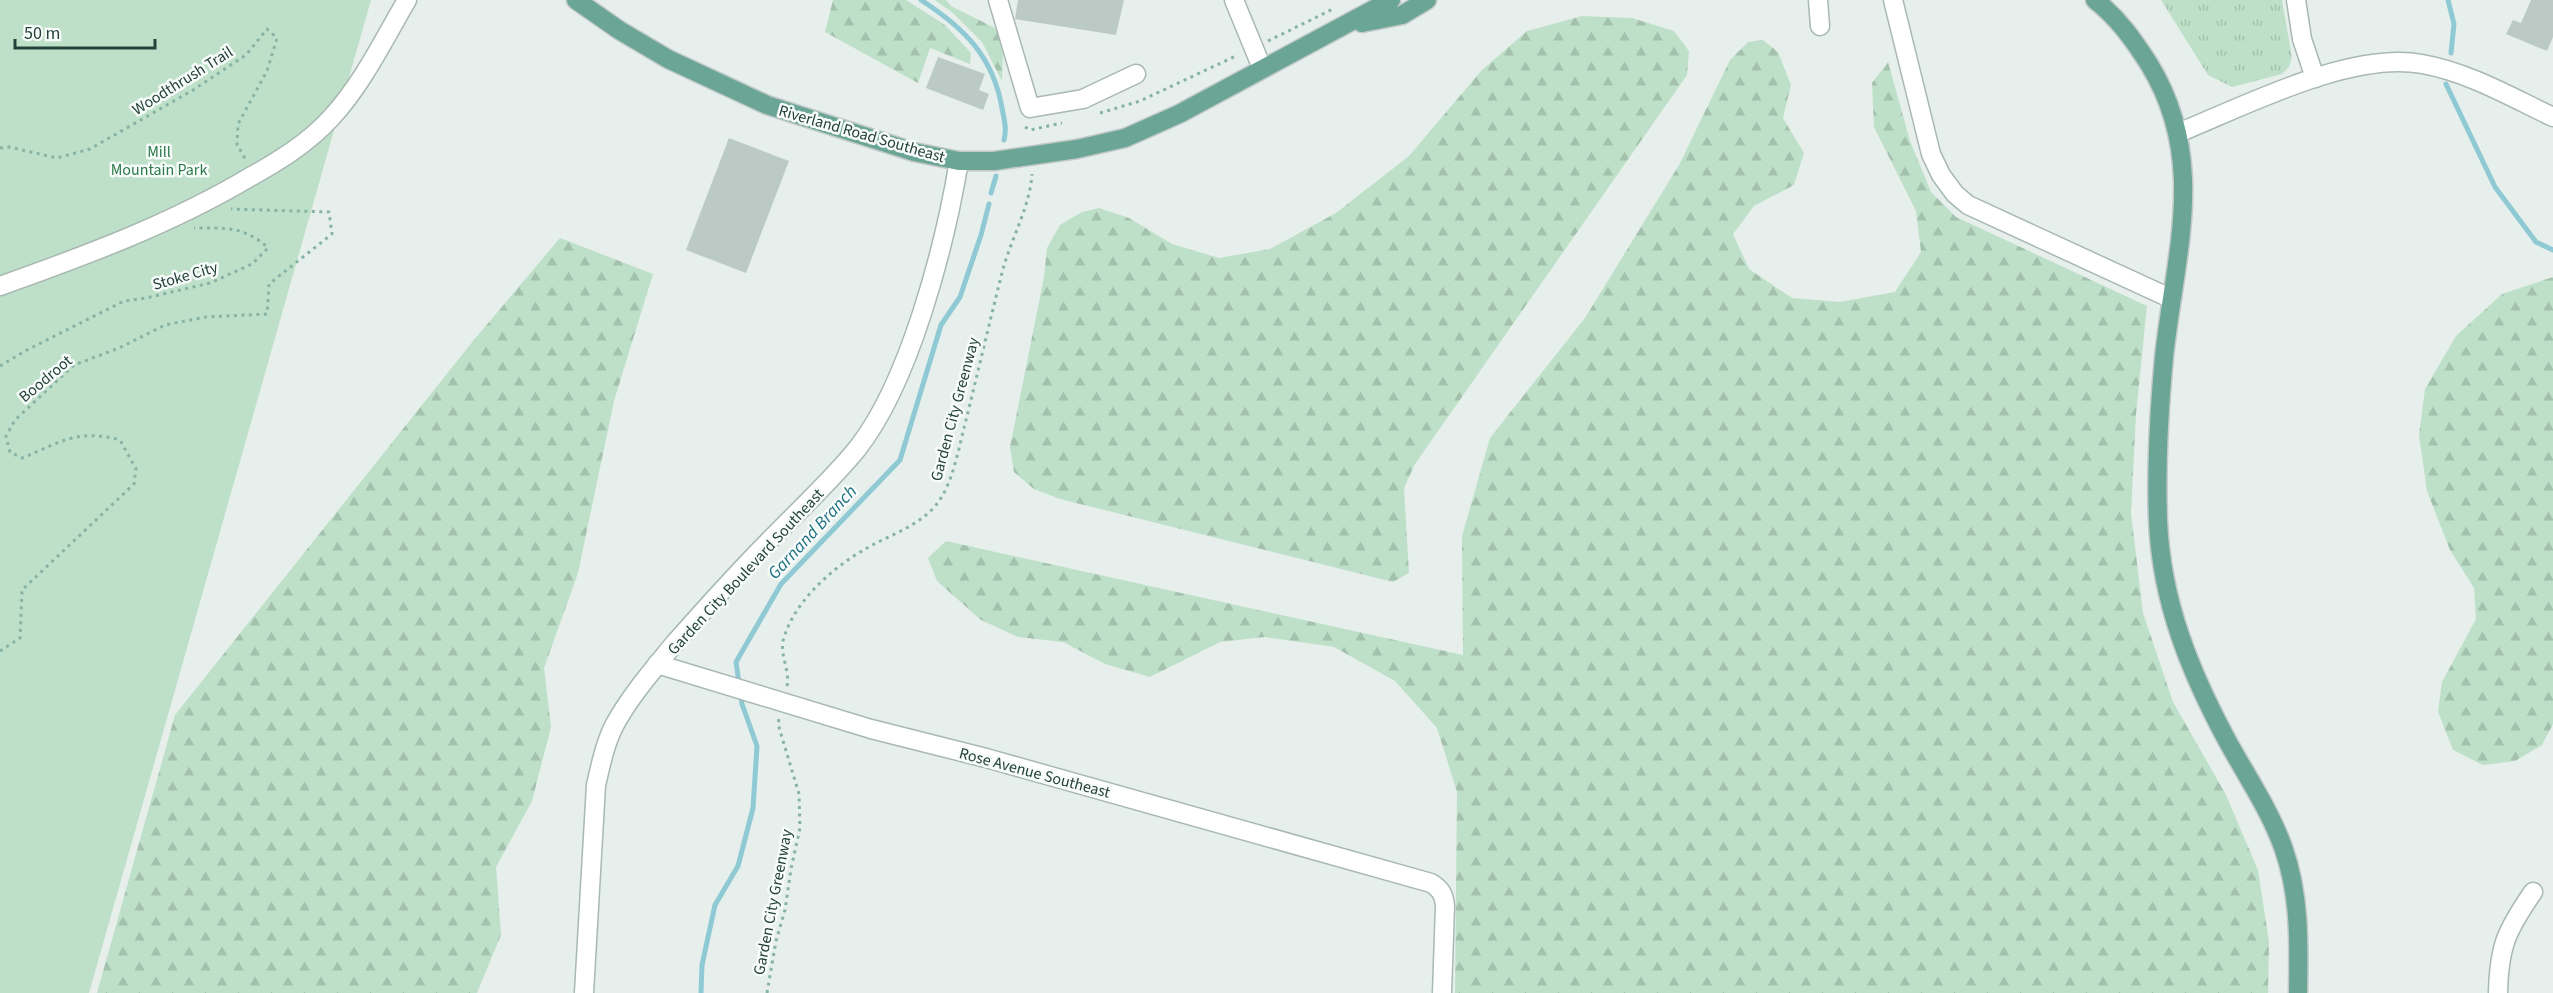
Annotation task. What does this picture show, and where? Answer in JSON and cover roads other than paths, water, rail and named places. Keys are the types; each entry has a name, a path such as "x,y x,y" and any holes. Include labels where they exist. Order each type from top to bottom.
{"main road":[{"name":"Riverland Road Southeast","path":"576,0 619,30 668,59 767,105 914,152 959,161 994,161 1032,157 1125,138 1179,114 1391,0"},
{"path":"1343,27 1402,15 1427,0"},
{"path":"2095,0 2112,13 2141,51 2160,85 2178,133 2184,167 2184,205 2164,356 2158,438 2158,522 2163,568 2172,613 2198,684 2267,811 2283,847 2293,880 2298,913 2298,993"}],"street":[{"path":"0,285 112,246 160,225 279,161 309,139 330,119 363,77 407,0"},
{"path":"998,0 1030,108 1083,99 1136,74"},
{"path":"1234,0 1262,68"},
{"path":"1818,0 1820,26"},
{"path":"1893,0 1931,154 1941,176 1954,194 1968,205 2172,299"},
{"path":"2296,0 2302,39 2315,78"},
{"path":"2178,133 2315,78 2375,63 2421,64 2447,70 2553,117"},
{"name":"Garden City Boulevard Southeast","path":"584,993 596,785 603,754 614,726 629,700 711,601 831,479 858,448 872,427 900,375 928,291 952,202 959,161"},
{"name":"Rose Avenue Southeast","path":"657,664 871,729 986,758 1413,878 1439,888 1444,895 1442,993"},
{"path":"2498,993 2498,964 2509,926 2533,892"}],"waterway":[{"name":"Garnand Branch","path":"921,0 951,21 984,58 998,90 1005,124 1004,140"},
{"path":"2448,0 2454,24 2451,53"},
{"path":"2446,84 2495,187 2536,242 2553,250"},
{"name":"Garnand Branch","path":"991,193 996,176"},
{"name":"Garnand Branch","path":"701,993 702,965 715,905 738,866 753,808 757,746 742,704 736,662 781,584 900,460 941,325 960,297 989,204"}],"park label":[{"name":"Mill Mountain Park","path":"159,160"}]}
